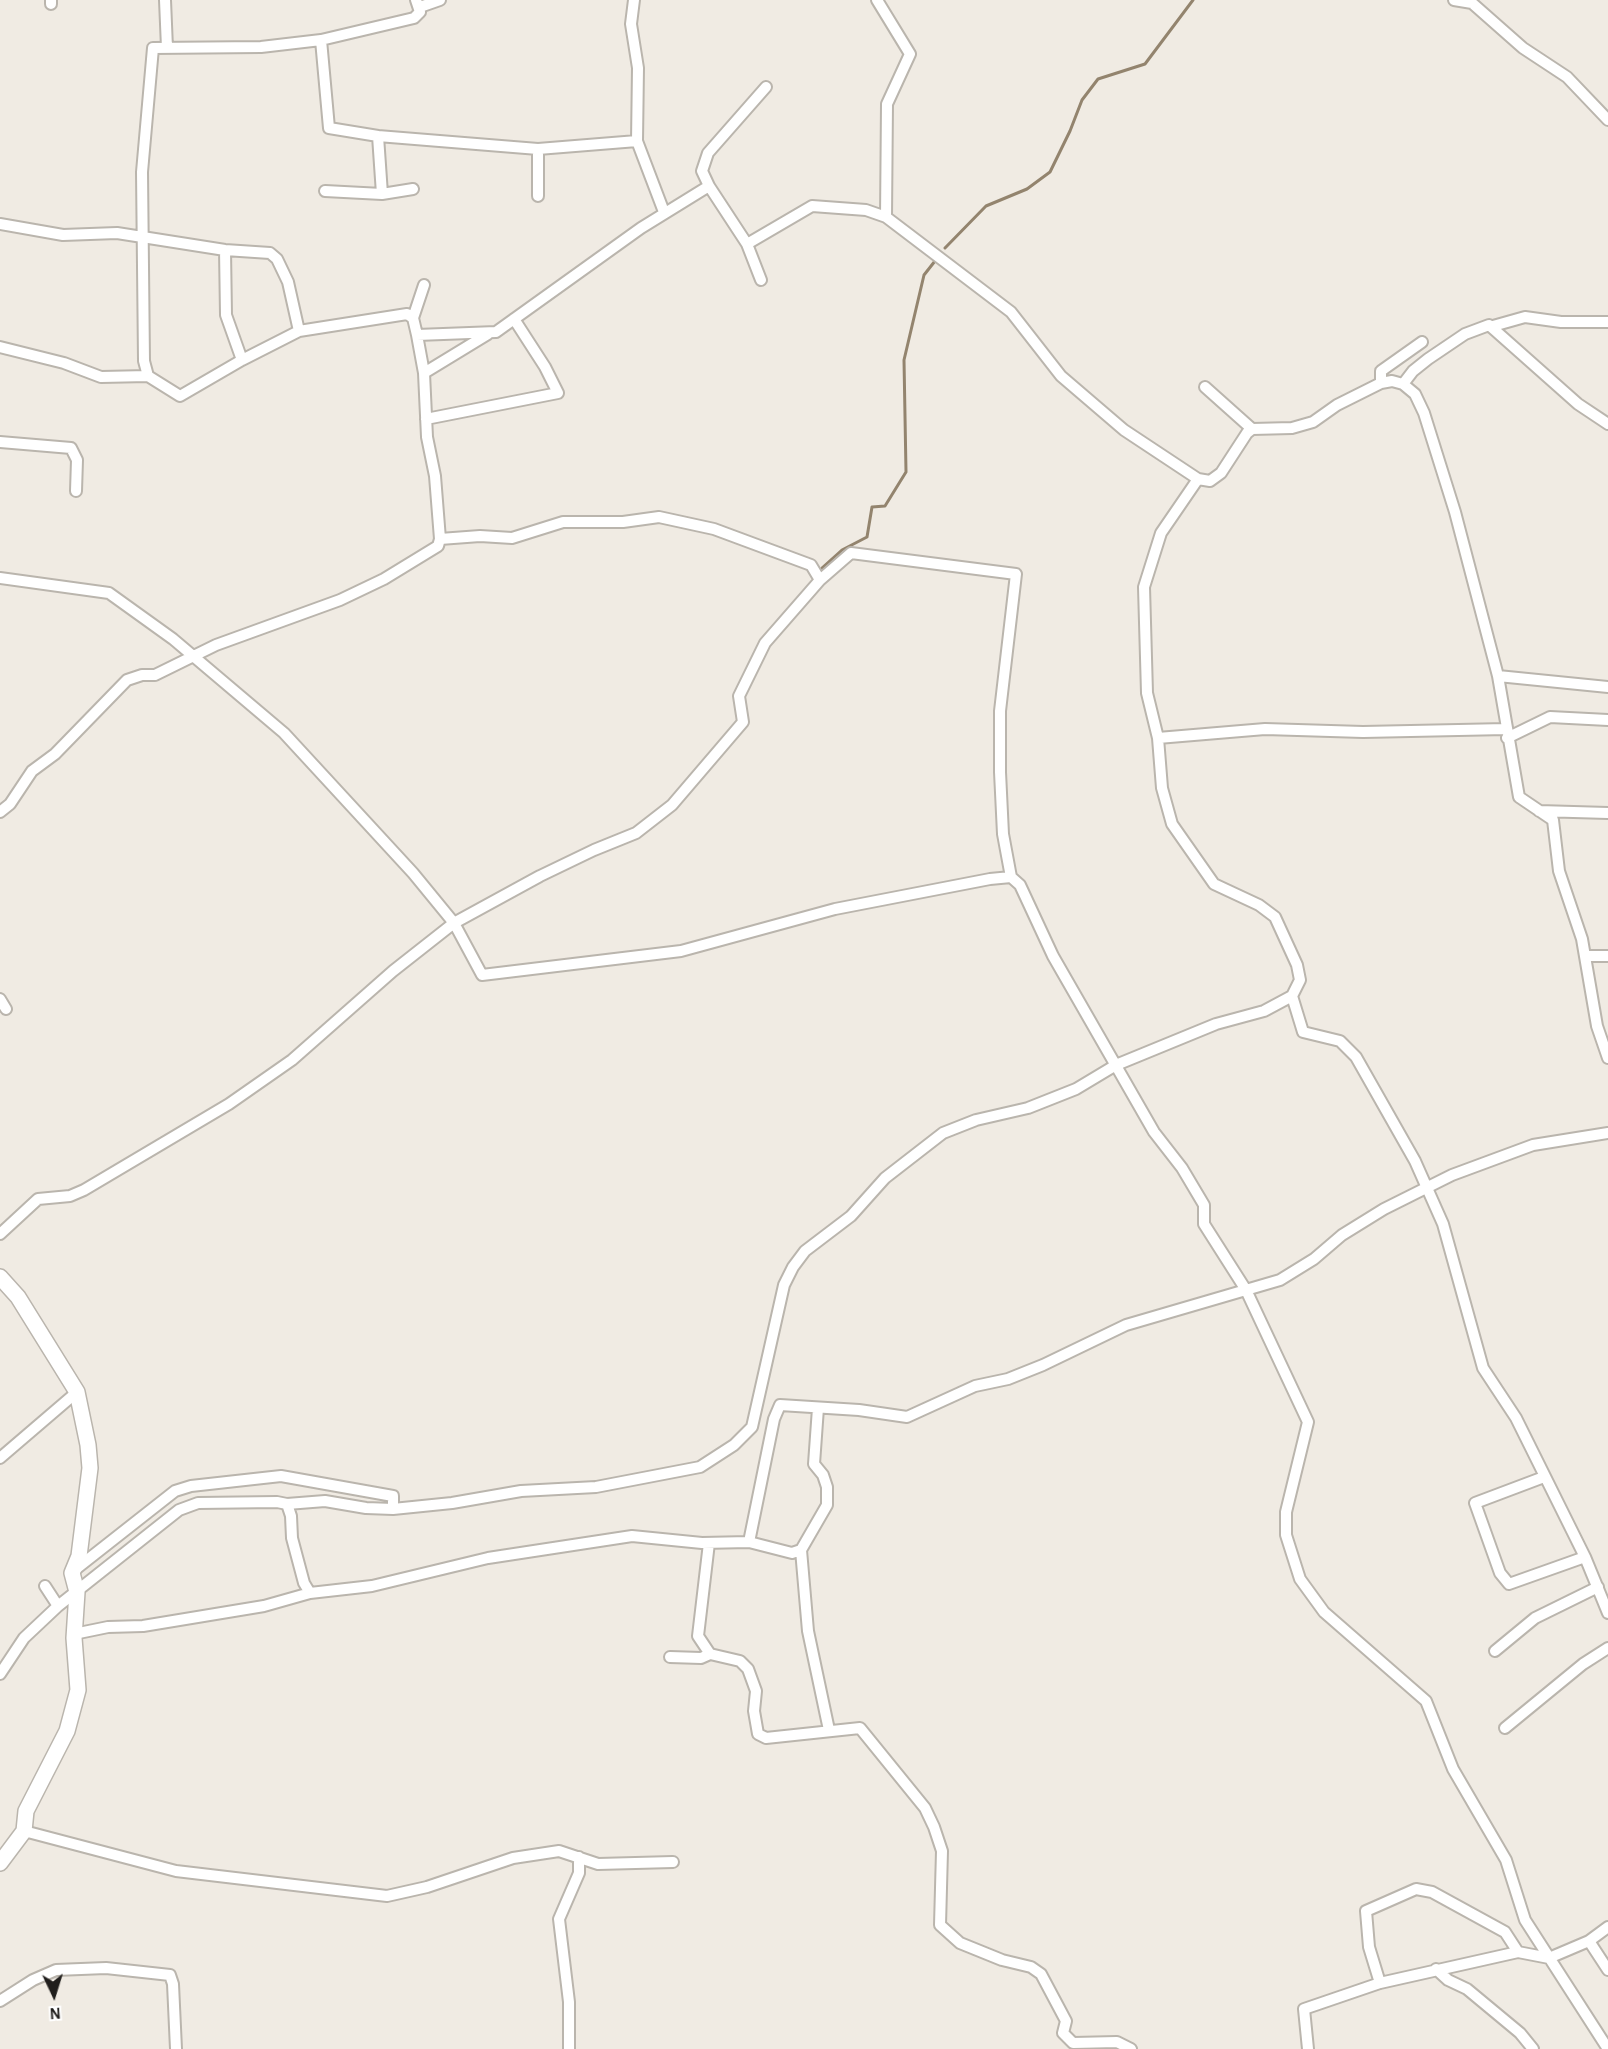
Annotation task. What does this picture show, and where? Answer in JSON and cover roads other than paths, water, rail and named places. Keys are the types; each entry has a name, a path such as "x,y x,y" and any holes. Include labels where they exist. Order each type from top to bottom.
{"main road":[{"path":"0,1277 18,1297 76,1392 88,1445 90,1468 79,1556 72,1573 76,1590 74,1634 78,1690 67,1731 26,1811 24,1831 0,1863"}],"street":[{"path":"165,0 167,48"},
{"path":"148,376 144,361 145,235 142,172 148,134 153,48 261,47 321,40 418,17 418,3 440,0"},
{"path":"634,0 631,24 638,68 637,141 664,212"},
{"path":"877,0 910,54 886,104 886,217"},
{"path":"1454,0 1472,3 1523,48 1567,77 1608,120"},
{"path":"321,40 329,128 378,136 538,148 637,141"},
{"path":"761,280 747,244 709,186 702,171 708,153 766,87"},
{"path":"378,136 382,194"},
{"path":"538,148 538,196"},
{"path":"417,335 496,332 664,212 709,186"},
{"path":"325,191 382,194 413,189"},
{"path":"747,244 812,206 866,210 886,217 1011,312 1061,376 1124,430 1198,479 1210,481 1221,473 1252,429 1292,428 1313,422 1337,405 1381,383 1392,381 1403,384 1415,394 1437,452 1455,512 1498,676 1519,797 1553,820 1559,871 1585,956 1597,1026 1608,1058"},
{"path":"0,224 63,235 117,233 145,235 225,250 270,253 278,259 288,282 299,331"},
{"path":"225,250 226,315 242,360"},
{"path":"0,812 10,804 32,771 55,754 127,680 142,675 155,675 216,645 340,600 384,579 438,546 440,539 435,476 426,418 424,373 413,318 424,285"},
{"path":"0,347 64,363 101,377 148,376 180,396 242,360 299,331 407,314 413,318"},
{"path":"1403,384 1413,370 1465,334 1481,326 1493,326 1525,317 1561,321 1608,322"},
{"path":"426,418 558,393 545,367 513,319"},
{"path":"1493,326 1561,389 1608,424"},
{"path":"424,373 488,334"},
{"path":"1381,383 1381,371 1422,342"},
{"path":"1205,387 1252,429"},
{"path":"0,442 71,448 77,460 76,492"},
{"path":"0,1674 24,1638 76,1590 153,1530 187,1507 198,1503 287,1504 325,1501 366,1508 393,1509 452,1503 520,1491 596,1487 700,1467 734,1445 752,1427 784,1285 805,1251 851,1216 885,1178 943,1133 976,1120 1028,1108 1076,1089 1116,1065 1216,1024 1264,1011 1292,996 1300,980 1297,965 1275,917 1258,905 1214,884 1172,824 1162,788 1158,738 1147,693 1144,587 1161,533 1198,479"},
{"path":"440,539 480,536 512,538 563,522 623,522 659,517 714,529 811,565 820,580"},
{"path":"0,1234 38,1199 70,1196 84,1190 229,1104 292,1060 393,971 454,922 540,876 636,833 672,805 742,722 739,696 765,643 820,580 850,553 1016,574 1000,711 1000,772 1004,834 1011,877 1027,896 1053,956 1154,1132 1182,1168 1204,1205 1204,1224 1246,1290 1308,1422 1286,1512 1286,1535 1300,1579 1324,1612 1426,1701 1453,1769 1506,1860 1525,1920 1608,2049"},
{"path":"0,578 109,593 174,639 284,733 413,873 454,922 482,975 500,975 681,951 835,909 1011,877"},
{"path":"1498,676 1608,687"},
{"path":"1158,738 1265,729 1507,734 1550,717 1608,720"},
{"path":"1539,811 1608,813"},
{"path":"1585,956 1608,956"},
{"path":"1292,996 1304,1032 1340,1041 1356,1057 1428,1186 1443,1224 1483,1368 1516,1418 1585,1557 1608,1613"},
{"path":"758,1404 907,1417 975,1386 1008,1379 1043,1365 1126,1325 1280,1280 1298,1270 1342,1235 1428,1186 1533,1145 1608,1133"},
{"path":"0,1458 76,1392"},
{"path":"749,1542 774,1419 780,1405"},
{"path":"818,1408 814,1464 823,1475 827,1487 827,1505 801,1550 808,1631 824,1716 829,1730"},
{"path":"72,1573 175,1491 185,1488 281,1476 393,1496 393,1509"},
{"path":"1544,1477 1475,1503 1500,1572 1509,1584 1585,1557"},
{"path":"287,1504 300,1568 310,1593"},
{"path":"74,1634 108,1628 143,1626 264,1606 310,1593 372,1586 488,1558 632,1536 709,1543 749,1542 792,1553 801,1550"},
{"path":"709,1543 698,1636 710,1654"},
{"path":"45,1586 58,1606"},
{"path":"1496,1651 1535,1618 1598,1587"},
{"path":"1505,1728 1583,1664 1608,1648"},
{"path":"670,1657 702,1658 710,1654 740,1661 748,1669 756,1691 754,1712 758,1734 761,1737 860,1728 925,1808 942,1851 940,1925 960,1943 1002,1960 1031,1967 1041,1974 1066,2020 1063,2033 1073,2043 1118,2042 1131,2049"},
{"path":"24,1831 176,1871 387,1896 427,1887 513,1858 559,1851 598,1864 673,1862"},
{"path":"569,2049 569,2002 559,1918 579,1874 579,1857"},
{"path":"1380,1983 1369,1947 1366,1911 1416,1889 1432,1892 1505,1932 1518,1952"},
{"path":"1308,2049 1304,2009 1380,1983 1436,1969 1518,1952 1549,1958 1589,1941 1608,1927"},
{"path":"1589,1941 1608,1970"},
{"path":"0,2001 33,1980 56,1970 106,1968 170,1975 173,1984 176,2049"},
{"path":"1436,1969 1448,1980 1467,1989 1512,2025 1533,2049"}],"waterway":[{"path":"945,248 986,206 1027,189 1050,172 1082,100 1098,79 1145,64 1193,0"},
{"path":"822,568 842,550 867,537 872,507 885,506 906,472 904,360 924,275 935,261"}]}
